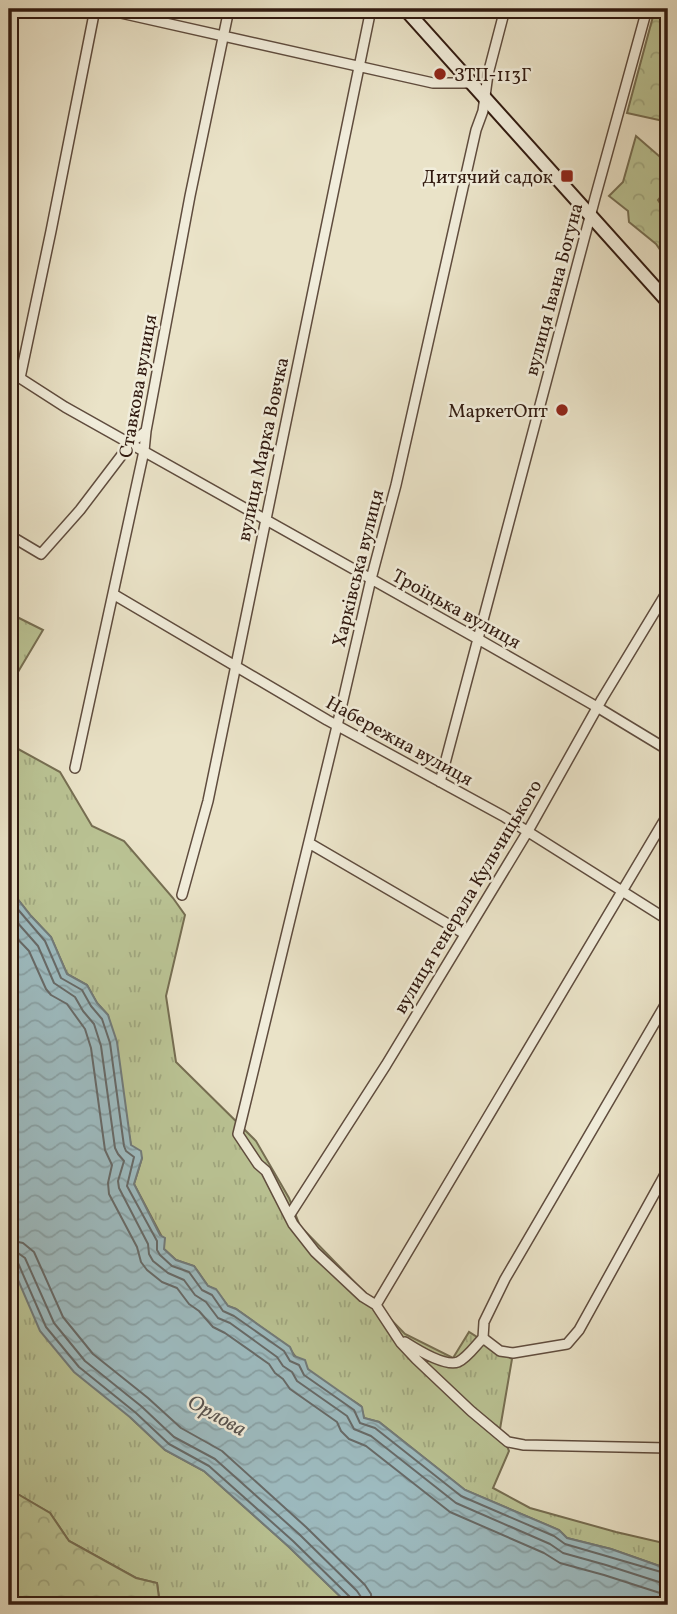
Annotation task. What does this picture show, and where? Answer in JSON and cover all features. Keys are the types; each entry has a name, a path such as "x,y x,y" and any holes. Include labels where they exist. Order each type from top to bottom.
{"street":[{"path":"20,378 95,9"},
{"path":"103,9 433,83 471,83"},
{"name":"Ставкова вулиця","path":"75,768 144,451 190,196 229,9"},
{"name":"вулиця Марка Вовчка","path":"182,895 208,801 371,9"},
{"path":"405,9 668,302"},
{"name":"Харківська вулиця","path":"289,1216 266,1171 258,1164 238,1134 370,579 396,485 505,9"},
{"name":"вулиця Івана Богуна","path":"440,782 647,9"},
{"name":"Троїцька вулиця","path":"9,371 65,407 478,639 668,750"},
{"path":"9,535 41,554 80,510 131,443 146,431"},
{"name":"вулиця генерала Кульчицького","path":"289,1216 386,1065 528,831 597,707 668,590"},
{"name":"Набережна вулиця","path":"113,594 337,726 528,831 668,920"},
{"path":"376,1306 668,814"},
{"path":"309,843 465,934"},
{"path":"398,1339 431,1356 452,1363 460,1361 483,1338 484,1322 505,1279 668,1000"},
{"path":"483,1338 500,1351 513,1353 567,1343 579,1330 668,1169"},
{"path":"289,1216 315,1252 376,1306 398,1339 416,1359 508,1442 524,1446 668,1448"}],"green space":[{"path":"655,9 668,9 668,122 627,113"},
{"path":"636,136 659,156 668,149 668,188 658,200 668,215 668,261 656,244 629,222 628,211 609,196 623,182"},
{"path":"9,613 43,630 9,687"},
{"path":"9,744 60,772 92,826 124,841 185,915 166,996 176,1062 256,1141 289,1198 300,1226 405,1334 453,1358 469,1332 512,1359 500,1429 509,1451 493,1488 530,1508 668,1544 668,1569 611,1549 567,1538 559,1530 465,1490 379,1422 364,1418 361,1406 312,1373 295,1357 289,1347 228,1306 216,1290 208,1286 194,1266 176,1260 164,1249 161,1235 134,1184 142,1158 131,1146 108,1015 97,1003 87,985 67,974 51,937 9,888"},
{"path":"9,1259 18,1280 131,1418 165,1450 204,1471 349,1605 160,1605 157,1583 136,1578 69,1541 50,1513 9,1489"},
{"path":"9,1489 50,1513 69,1541 136,1578 157,1583 160,1605 9,1605"}],"water":[{"name":"Орлова","path":"9,888 51,937 67,974 87,985 97,1003 108,1015 117,1042 131,1145 141,1151 142,1158 134,1184 160,1235 165,1238 164,1249 176,1260 194,1266 208,1286 216,1289 228,1306 290,1347 294,1356 305,1360 308,1369 362,1407 364,1418 379,1422 465,1490 559,1530 567,1538 611,1549 668,1569 668,1605 349,1605 204,1471 165,1450 131,1418 74,1372 40,1331 9,1259"}],"place":[{"name":"ЗТП-113Г","path":"440,74"},
{"name":"Дитячий садок","path":"567,176"},
{"name":"МаркетОпт","path":"562,410"}]}
